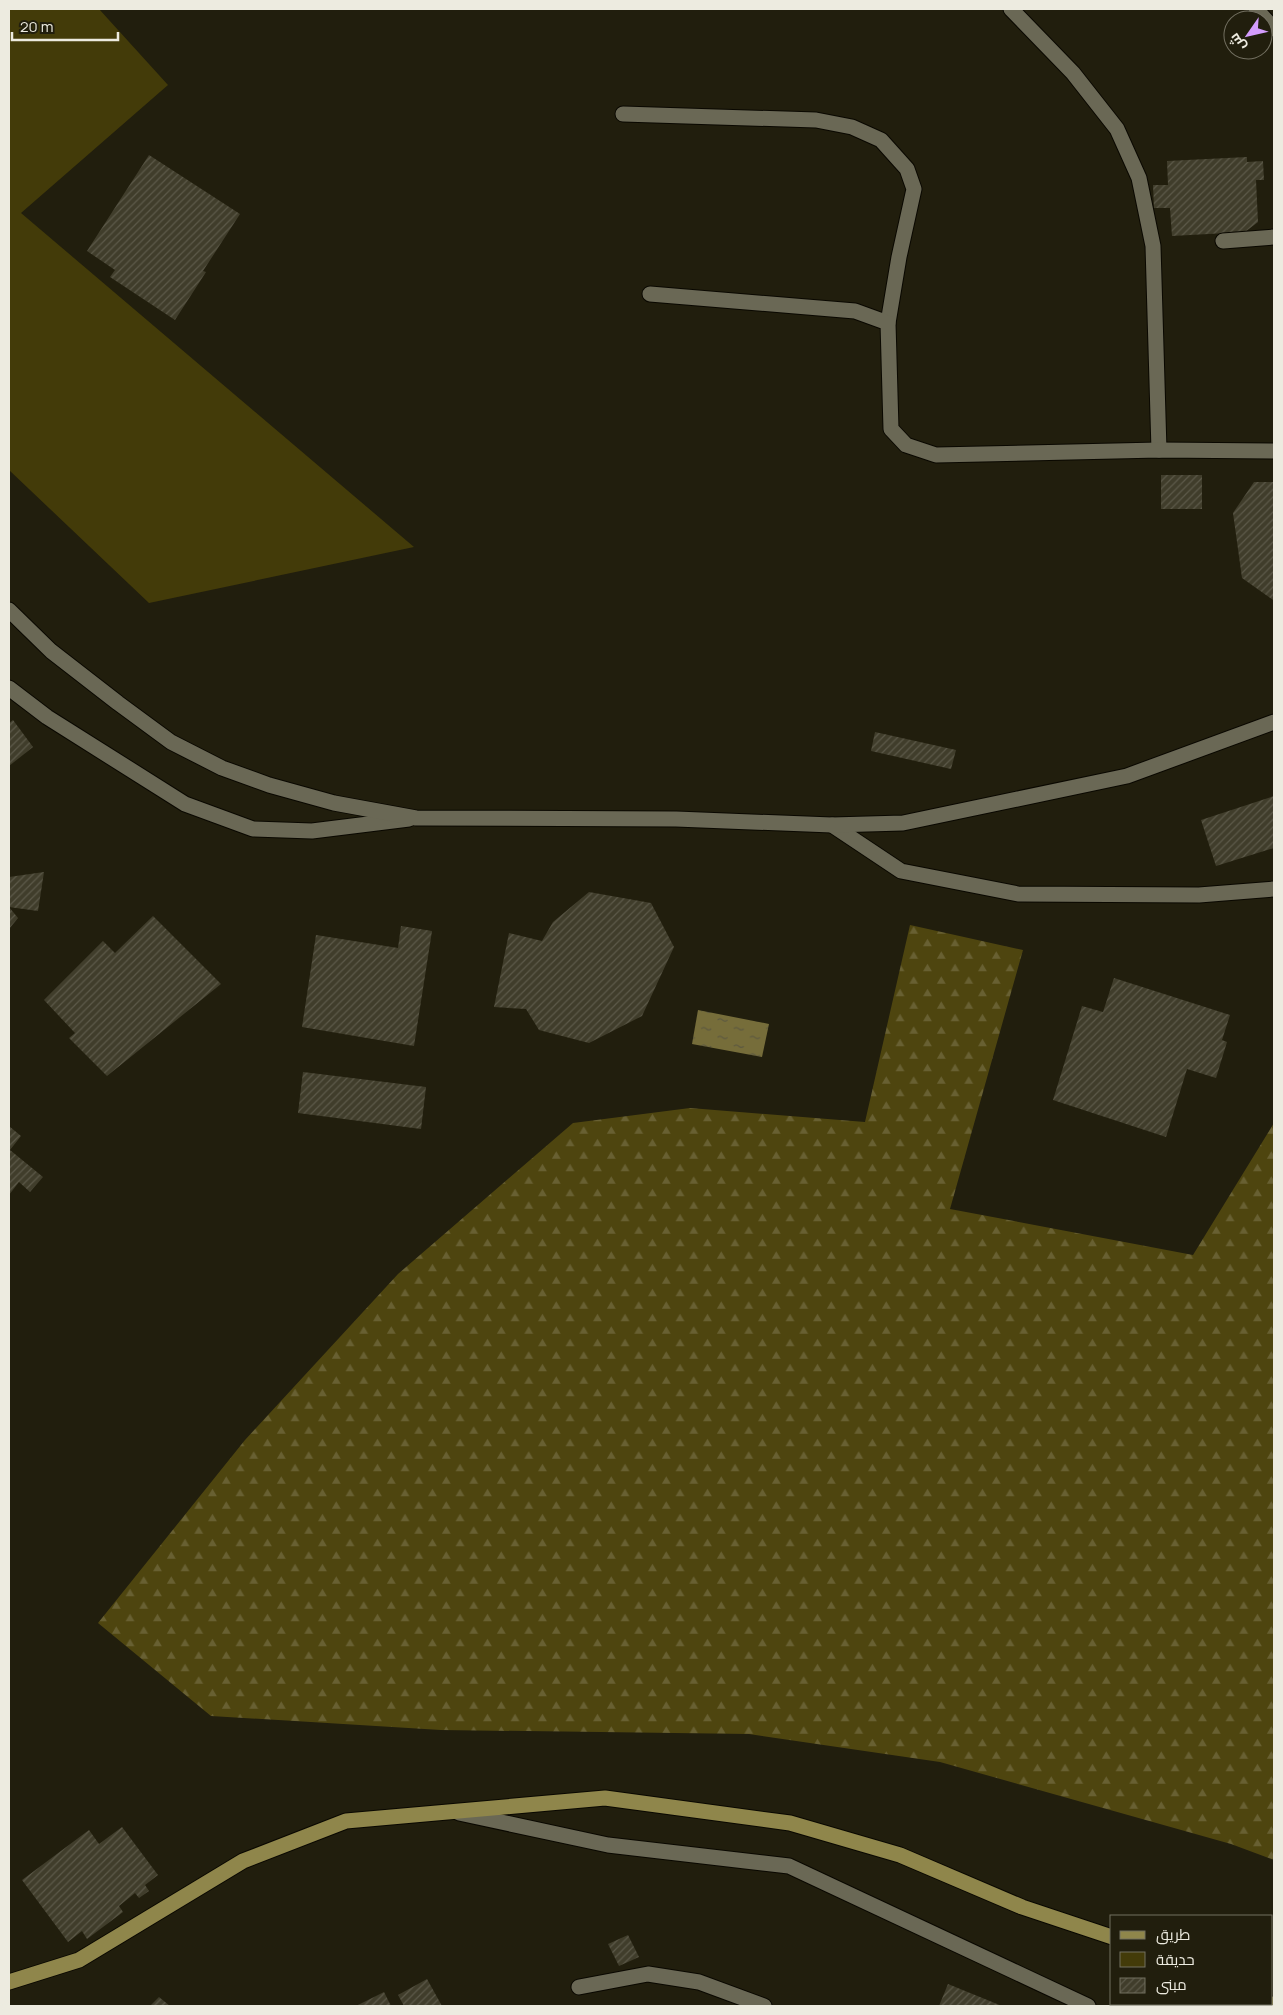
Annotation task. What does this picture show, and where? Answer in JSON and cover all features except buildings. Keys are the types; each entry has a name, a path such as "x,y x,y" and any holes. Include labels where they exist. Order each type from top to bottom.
{"main road":[{"path":"9,1982 79,1960 243,1861 346,1821 605,1798 790,1822 900,1855 1022,1907 1110,1936"}],"street":[{"path":"1011,9 1073,73 1117,129 1139,178 1153,246 1159,450"},
{"path":"1256,9 1274,29"},
{"path":"623,114 816,120 852,127 881,140 907,169 914,189 899,256 888,323 891,428 906,445 936,455 1159,450 1274,451"},
{"path":"1223,240 1274,237"},
{"path":"650,294 855,311 888,323"},
{"path":"9,610 51,651 171,742 222,768 269,785 334,803 416,818"},
{"path":"9,688 48,717 185,804 253,829 312,831 416,818 676,819 832,825 903,823 1127,776 1274,722"},
{"path":"832,825 901,871 1018,894 1199,895 1274,889"},
{"path":"450,1811 608,1845 789,1866 1088,2006"},
{"path":"579,1988 648,1974 699,1982 764,2006"}],"green space":[{"path":"9,9 99,9 168,85 21,213 414,547 149,603 9,470"},
{"path":"910,925 1023,950 950,1209 1193,1255 1274,1123 1274,1860 1231,1844 940,1762 749,1734 441,1730 211,1716 98,1623 245,1440 398,1274 573,1123 690,1108 865,1122"}],"water":[{"path":"698,1010 769,1024 762,1057 692,1044"}]}
